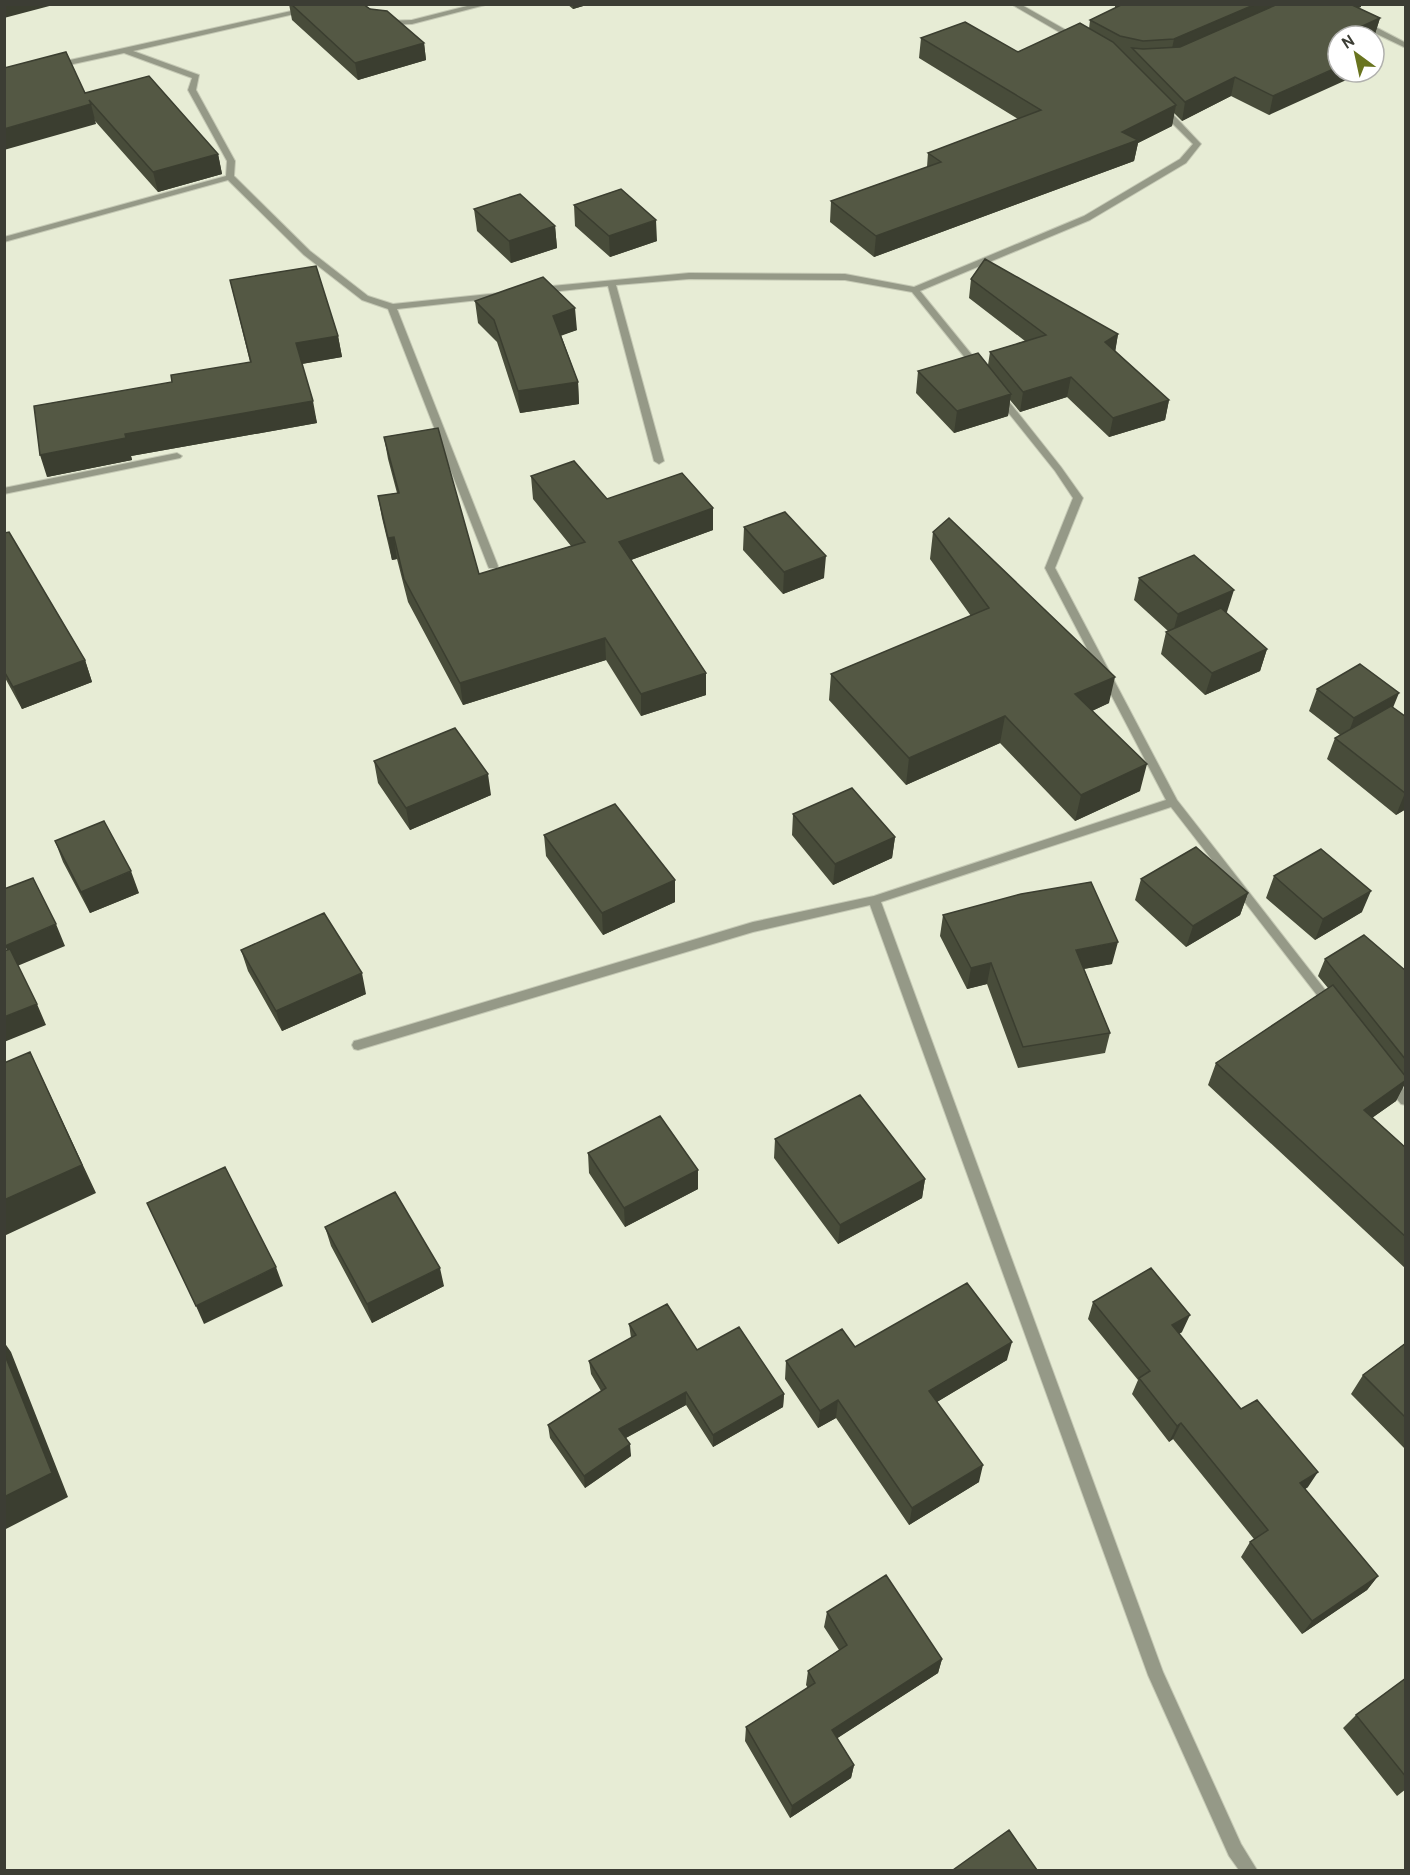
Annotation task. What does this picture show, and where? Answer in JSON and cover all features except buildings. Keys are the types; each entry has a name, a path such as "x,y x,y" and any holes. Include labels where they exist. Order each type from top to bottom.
{"street":[{"path":"49,68 335,4"},
{"path":"376,22 395,24 412,22 486,4"},
{"path":"1014,4 1084,42"},
{"path":"1348,17 1406,46"},
{"path":"126,51 196,77 192,90 231,161 230,177 307,253 365,298 392,307 519,292"},
{"path":"531,291 689,276 845,277 915,290 1087,218 1183,161 1197,144 1156,101"},
{"path":"4,240 230,177"},
{"path":"611,282 659,461"},
{"path":"915,290 1058,469 1078,498 1050,568 1173,802 1340,1016"},
{"path":"392,307 493,566"},
{"path":"4,491 177,456"},
{"path":"358,1045 753,927 874,900 1173,802"},
{"path":"874,900 1156,1675 1236,1851 1249,1870"},
{"path":"1384,1072 1406,1100"}]}
